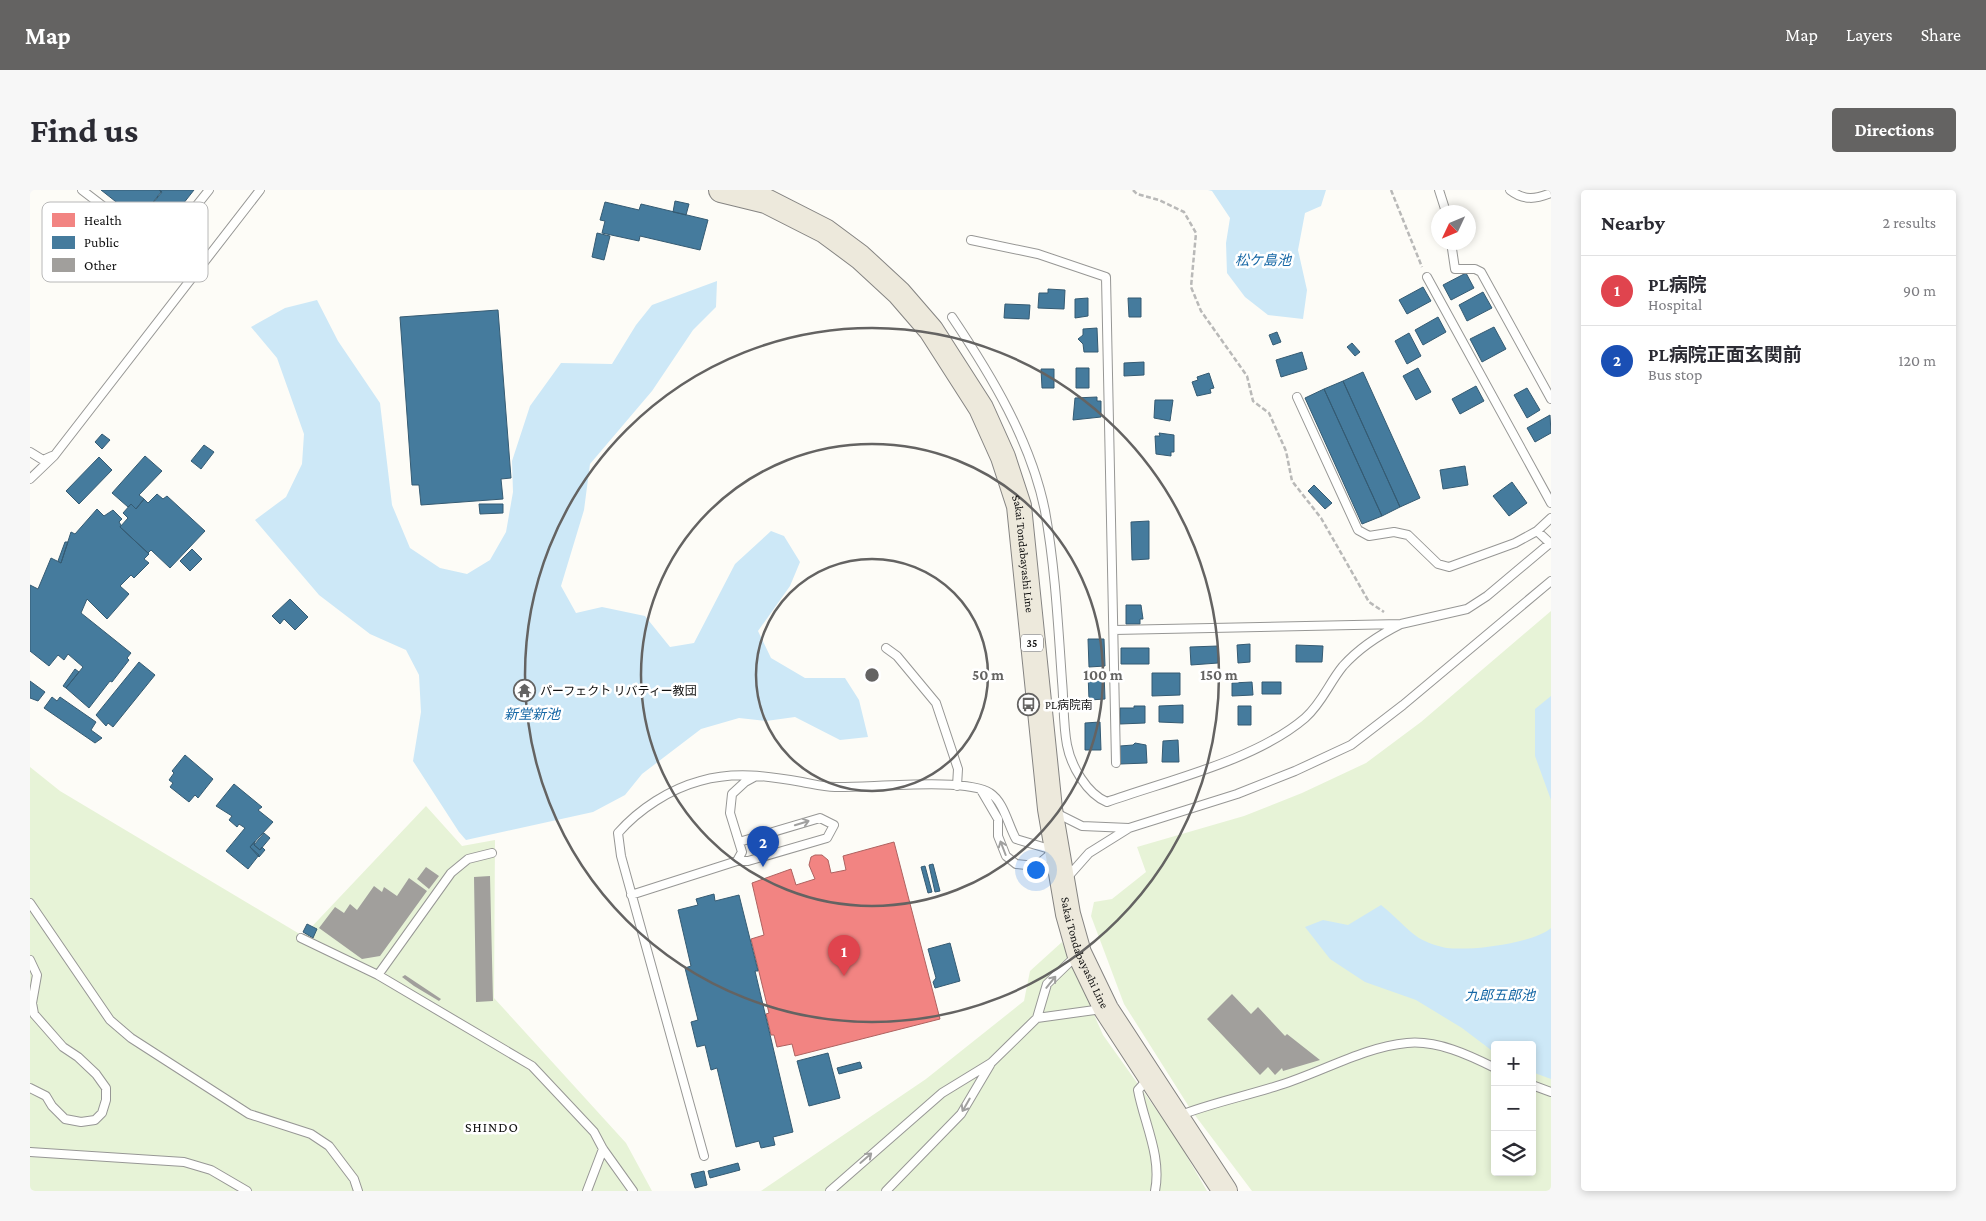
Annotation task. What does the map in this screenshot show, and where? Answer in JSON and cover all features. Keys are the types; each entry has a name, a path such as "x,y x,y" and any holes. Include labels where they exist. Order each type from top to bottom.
{"main road":[{"name":"Sakai Tondabayashi Line","path":"721,190 766,201 825,231 860,257 899,294 931,330 981,408 1003,457 1020,506 1055,851 1068,914 1079,953 1106,1009 1224,1191"}],"lane":[{"path":"82,190 98,202"},
{"path":"198,202 208,190"},
{"path":"208,258 260,190"},
{"path":"1439,190 1444,205"},
{"path":"1510,190 1525,198 1538,198 1551,193"},
{"path":"970,240 1038,254 1106,277 1116,763"},
{"path":"1452,250 1455,269 1481,272 1551,399"},
{"path":"1427,278 1551,504"},
{"path":"30,479 54,456 189,282"},
{"path":"952,317 1011,416 1032,468 1045,510 1057,616 1068,746 1077,768 1089,789 1098,798 1107,802 1254,751 1284,734 1307,716 1326,696 1343,667 1372,639 1401,624"},
{"path":"1297,397 1358,530 1369,536 1394,532 1408,535 1438,564 1449,568 1515,543 1537,531 1551,518"},
{"path":"30,452 43,460 54,456"},
{"path":"1114,630 1401,624 1467,609 1487,596 1550,544 1537,531"},
{"path":"1063,883 1089,853 1129,828 1237,794 1295,771 1352,745 1403,705 1551,581"},
{"path":"886,648 897,656 936,703 958,768 957,786"},
{"path":"704,1156 621,856 618,833 627,823 656,801 699,781 729,775 758,775 834,787 974,787 989,792 996,799 1016,838 1023,843 1055,851"},
{"path":"737,861 742,852 730,813 732,794 745,782 758,775"},
{"path":"981,790 998,819 998,836 1006,856 1016,864 1036,866 1055,851"},
{"path":"1050,809 1082,826 1129,828"},
{"path":"631,895 737,861 748,861 828,838 834,824 820,818 739,842"},
{"path":"378,975 451,873 468,859 492,853"},
{"path":"30,903 110,1020 131,1038 249,1114 264,1121 311,1134 329,1146 350,1173 358,1191"},
{"path":"301,938 378,975 532,1066 594,1132 602,1149 633,1191"},
{"path":"830,1191 942,1093 991,1063 1037,1018 1047,984 1079,953"},
{"path":"30,960 37,975 32,1003 34,1014 63,1047 78,1057 96,1074 106,1088 106,1100 102,1112 95,1120 81,1122 65,1119 52,1106 46,1096 30,1088"},
{"path":"1037,1018 1106,1009"},
{"path":"1176,1116 1281,1085 1379,1049 1408,1043 1426,1043 1441,1047 1473,1057 1491,1066"},
{"path":"886,1191 962,1114 991,1063"},
{"path":"1150,1076 1138,1090 1141,1108 1155,1156 1158,1176 1155,1191"},
{"path":"1535,1086 1551,1092"},
{"path":"587,1191 602,1149"},
{"path":"30,1152 184,1162 211,1170 247,1191"}],"path":[{"path":"1133,190 1137,194 1158,200 1184,212 1196,233 1191,287 1201,311 1247,376 1253,401 1269,413 1286,451 1292,481 1321,518 1370,602 1401,624"},
{"path":"1391,190 1427,278"}],"green space":[{"path":"1551,611 1551,1191 1252,1191 1191,1110 1124,1004 1091,916 1094,902 1112,899 1146,872 1137,847 1244,816 1302,793 1366,763 1421,722"},
{"path":"30,767 60,791 303,936 426,806 462,846 495,840 494,998 626,1143 652,1191 30,1191"},
{"path":"1062,942 1103,1035 1175,1136 1207,1191 761,1191 926,1079 1024,1001 1030,971"}],"water":[{"name":"松ケ島池","path":"1208,190 1326,190 1321,206 1305,213 1298,250 1307,290 1303,319 1268,315 1245,297 1227,273 1226,243 1230,218 1212,191"},
{"name":"新堂新池","path":"717,281 716,307 693,330 652,391 590,464 584,510 561,586 576,613 602,607 645,616 670,647 694,643 735,564 771,531 784,536 800,562 790,586 758,631 771,658 805,678 845,678 859,700 868,737 840,740 795,717 766,721 739,718 701,729 642,774 625,795 593,812 466,840 413,761 421,712 419,675 406,650 370,634 319,595 255,520 286,497 302,464 304,434 277,358 251,327 285,308 317,300 338,341 380,403 392,505 410,548 440,568 467,574 490,560 506,532 513,492 512,461 530,406 561,363 612,364 636,325 652,305"},
{"path":"1551,696 1551,800 1535,756 1535,709"},
{"name":"九郎五郎池","path":"1381,905 1419,938 1447,948 1458,949 1517,942 1531,938 1551,928 1551,1079 1536,1073 1536,1041 1491,1041 1491,1050 1462,1028 1416,1000 1365,982 1330,959 1305,927 1323,920 1348,925"}],"building: Health":[{"path":"894,842 940,1019 795,1056 792,1044 777,1047 774,1035 771,1035 766,1014 769,1013 751,939 764,935 752,883 791,869 796,885 815,879 809,865 811,857 815,855 822,855 828,860 831,873 846,870 843,856"}],"building: Public":[{"path":"101,190 159,190 161,192 153,202 116,202"},
{"path":"160,190 194,190 185,202 154,202 162,192"},
{"path":"675,201 689,204 686,215 673,212"},
{"path":"605,202 639,210 641,204 708,220 700,250 640,236 639,241 602,233 605,221 600,220"},
{"path":"597,233 610,236 604,260 592,257"},
{"path":"1466,273 1474,288 1451,300 1443,285"},
{"path":"1423,287 1431,301 1407,314 1399,300"},
{"path":"1048,289 1065,290 1064,309 1038,308 1039,293 1048,293"},
{"path":"1483,292 1492,308 1467,321 1459,305"},
{"path":"1088,298 1088,316 1075,318 1075,299"},
{"path":"1128,298 1141,298 1141,317 1129,317"},
{"path":"1005,304 1030,305 1029,319 1004,318"},
{"path":"498,310 511,478 501,479 503,499 421,505 419,485 412,485 400,317"},
{"path":"1438,317 1446,332 1423,345 1415,330"},
{"path":"1494,327 1506,349 1482,362 1470,339"},
{"path":"1097,328 1098,352 1084,352 1083,344 1078,339 1083,335 1083,329"},
{"path":"1277,332 1281,342 1273,345 1269,335"},
{"path":"1409,333 1421,356 1407,364 1395,341"},
{"path":"1352,343 1360,352 1355,356 1347,347"},
{"path":"1302,352 1307,369 1281,377 1276,360"},
{"path":"1144,362 1144,375 1124,376 1124,363"},
{"path":"1076,368 1089,368 1089,388 1076,388"},
{"path":"1418,368 1431,392 1416,400 1403,376"},
{"path":"1041,369 1054,369 1054,388 1042,388"},
{"path":"1363,372 1420,498 1400,507 1343,381"},
{"path":"1209,373 1214,388 1210,389 1211,393 1197,396 1192,382 1198,380 1197,377"},
{"path":"1343,381 1400,507 1382,516 1324,389"},
{"path":"1476,386 1484,401 1460,414 1452,399"},
{"path":"1527,388 1540,410 1527,418 1514,395"},
{"path":"1324,389 1382,516 1362,524 1305,398"},
{"path":"1097,397 1097,401 1101,401 1101,417 1073,420 1075,398"},
{"path":"1155,400 1173,400 1170,421 1154,418"},
{"path":"1550,415 1551,433 1535,442 1527,428"},
{"path":"1159,433 1174,435 1174,452 1171,452 1171,456 1156,454 1155,436 1160,436"},
{"path":"102,434 110,440 102,449 95,442"},
{"path":"204,445 214,452 201,469 191,461"},
{"path":"145,456 162,471 139,495 144,499 136,509 131,504 128,507 112,493"},
{"path":"99,457 112,470 79,504 66,491"},
{"path":"1465,466 1468,485 1443,489 1440,470"},
{"path":"1512,482 1527,503 1509,516 1493,496"},
{"path":"1314,485 1332,503 1325,509 1308,491"},
{"path":"157,494 163,499 167,496 205,531 170,568 151,550 148,553 120,527 128,518 123,513 131,504 136,509 144,499 148,503"},
{"path":"479,504 503,504 503,513 480,514"},
{"path":"97,509 104,516 113,510 122,519 119,522 120,527 149,554 144,559 149,563 134,578 131,575 120,586 129,594 107,619 87,599 81,613 131,653 127,658 129,660 89,708 66,688 83,667 68,654 64,660 58,655 49,666 30,651 30,585 38,589 51,558 61,563 71,532 75,534"},
{"path":"1149,521 1149,559 1132,560 1131,522"},
{"path":"65,542 68,542 61,563 58,561"},
{"path":"192,549 202,559 190,571 180,561"},
{"path":"290,599 308,617 295,630 284,619 280,624 272,616"},
{"path":"1126,605 1141,605 1143,619 1140,619 1140,624 1126,624"},
{"path":"1088,639 1104,639 1105,666 1089,667"},
{"path":"1250,644 1250,662 1238,663 1237,645"},
{"path":"1296,645 1323,646 1322,662 1296,662"},
{"path":"1218,646 1218,663 1191,665 1190,647"},
{"path":"1121,648 1149,648 1149,664 1121,664"},
{"path":"139,662 155,675 113,727 108,723 106,726 96,715"},
{"path":"75,669 79,672 66,688 63,686"},
{"path":"1088,673 1104,673 1105,699 1089,700"},
{"path":"1152,673 1180,673 1180,695 1152,696"},
{"path":"30,681 45,692 38,701 30,698"},
{"path":"1252,682 1253,695 1232,696 1232,683"},
{"path":"1262,682 1281,682 1281,694 1262,694"},
{"path":"52,697 57,701 60,697 96,722 91,730 102,738 95,743 44,708"},
{"path":"1183,705 1183,723 1159,722 1159,706"},
{"path":"1134,706 1145,706 1145,723 1120,724 1120,708 1134,708"},
{"path":"1238,706 1251,706 1251,725 1238,725"},
{"path":"1100,722 1101,750 1085,750 1085,723"},
{"path":"1178,740 1179,762 1162,762 1163,741"},
{"path":"1135,743 1146,745 1147,763 1120,764 1120,746 1133,745"},
{"path":"185,755 213,779 198,798 195,795 189,802 170,787 173,783 169,780 174,773 172,771"},
{"path":"234,784 262,807 258,810 273,822 250,847 259,855 248,869 226,851 245,828 239,824 237,827 229,820 232,816 216,806"},
{"path":"264,833 270,838 260,850 254,845"},
{"path":"255,841 254,845 260,850 262,847 265,850 259,857 250,847"},
{"path":"933,864 940,891 935,892 929,865"},
{"path":"925,866 932,892 928,893 921,867"},
{"path":"714,894 715,901 739,895 758,971 755,971 793,1132 773,1137 775,1145 761,1148 759,1141 736,1147 717,1068 711,1070 705,1045 697,1047 691,1022 698,1020 685,968 691,966 678,910 698,905 696,899"},
{"path":"307,924 317,929 313,938 303,932"},
{"path":"950,943 960,981 935,988 933,982 936,978 928,949"},
{"path":"828,1053 840,1098 809,1106 797,1061"},
{"path":"860,1062 862,1068 839,1074 837,1068"},
{"path":"738,1163 740,1170 710,1178 708,1171"},
{"path":"704,1171 707,1185 695,1188 691,1174"}],"building: Other":[{"path":"426,867 439,876 429,889 417,879"},
{"path":"490,876 493,1001 476,1002 474,877"},
{"path":"409,878 427,891 380,956 362,959 319,928 335,907 344,913 350,904 357,910 374,886 382,892 384,887 397,896"},
{"path":"405,975 441,999 439,1001 414,986 402,977"},
{"path":"1232,994 1251,1014 1258,1007 1285,1036 1287,1034 1320,1060 1283,1071 1282,1068 1275,1075 1268,1067 1260,1075 1207,1019"}],"place":[{"name":"パーフェクト リバティー教団","path":"524,691"},
{"name":"PL病院南","path":"1029,705"},
{"name":"PL病院正面玄関前","path":"763,867"},
{"name":"PL病院","path":"844,976"}],"district":[{"name":"SHINDO","path":"492,1127"}]}
